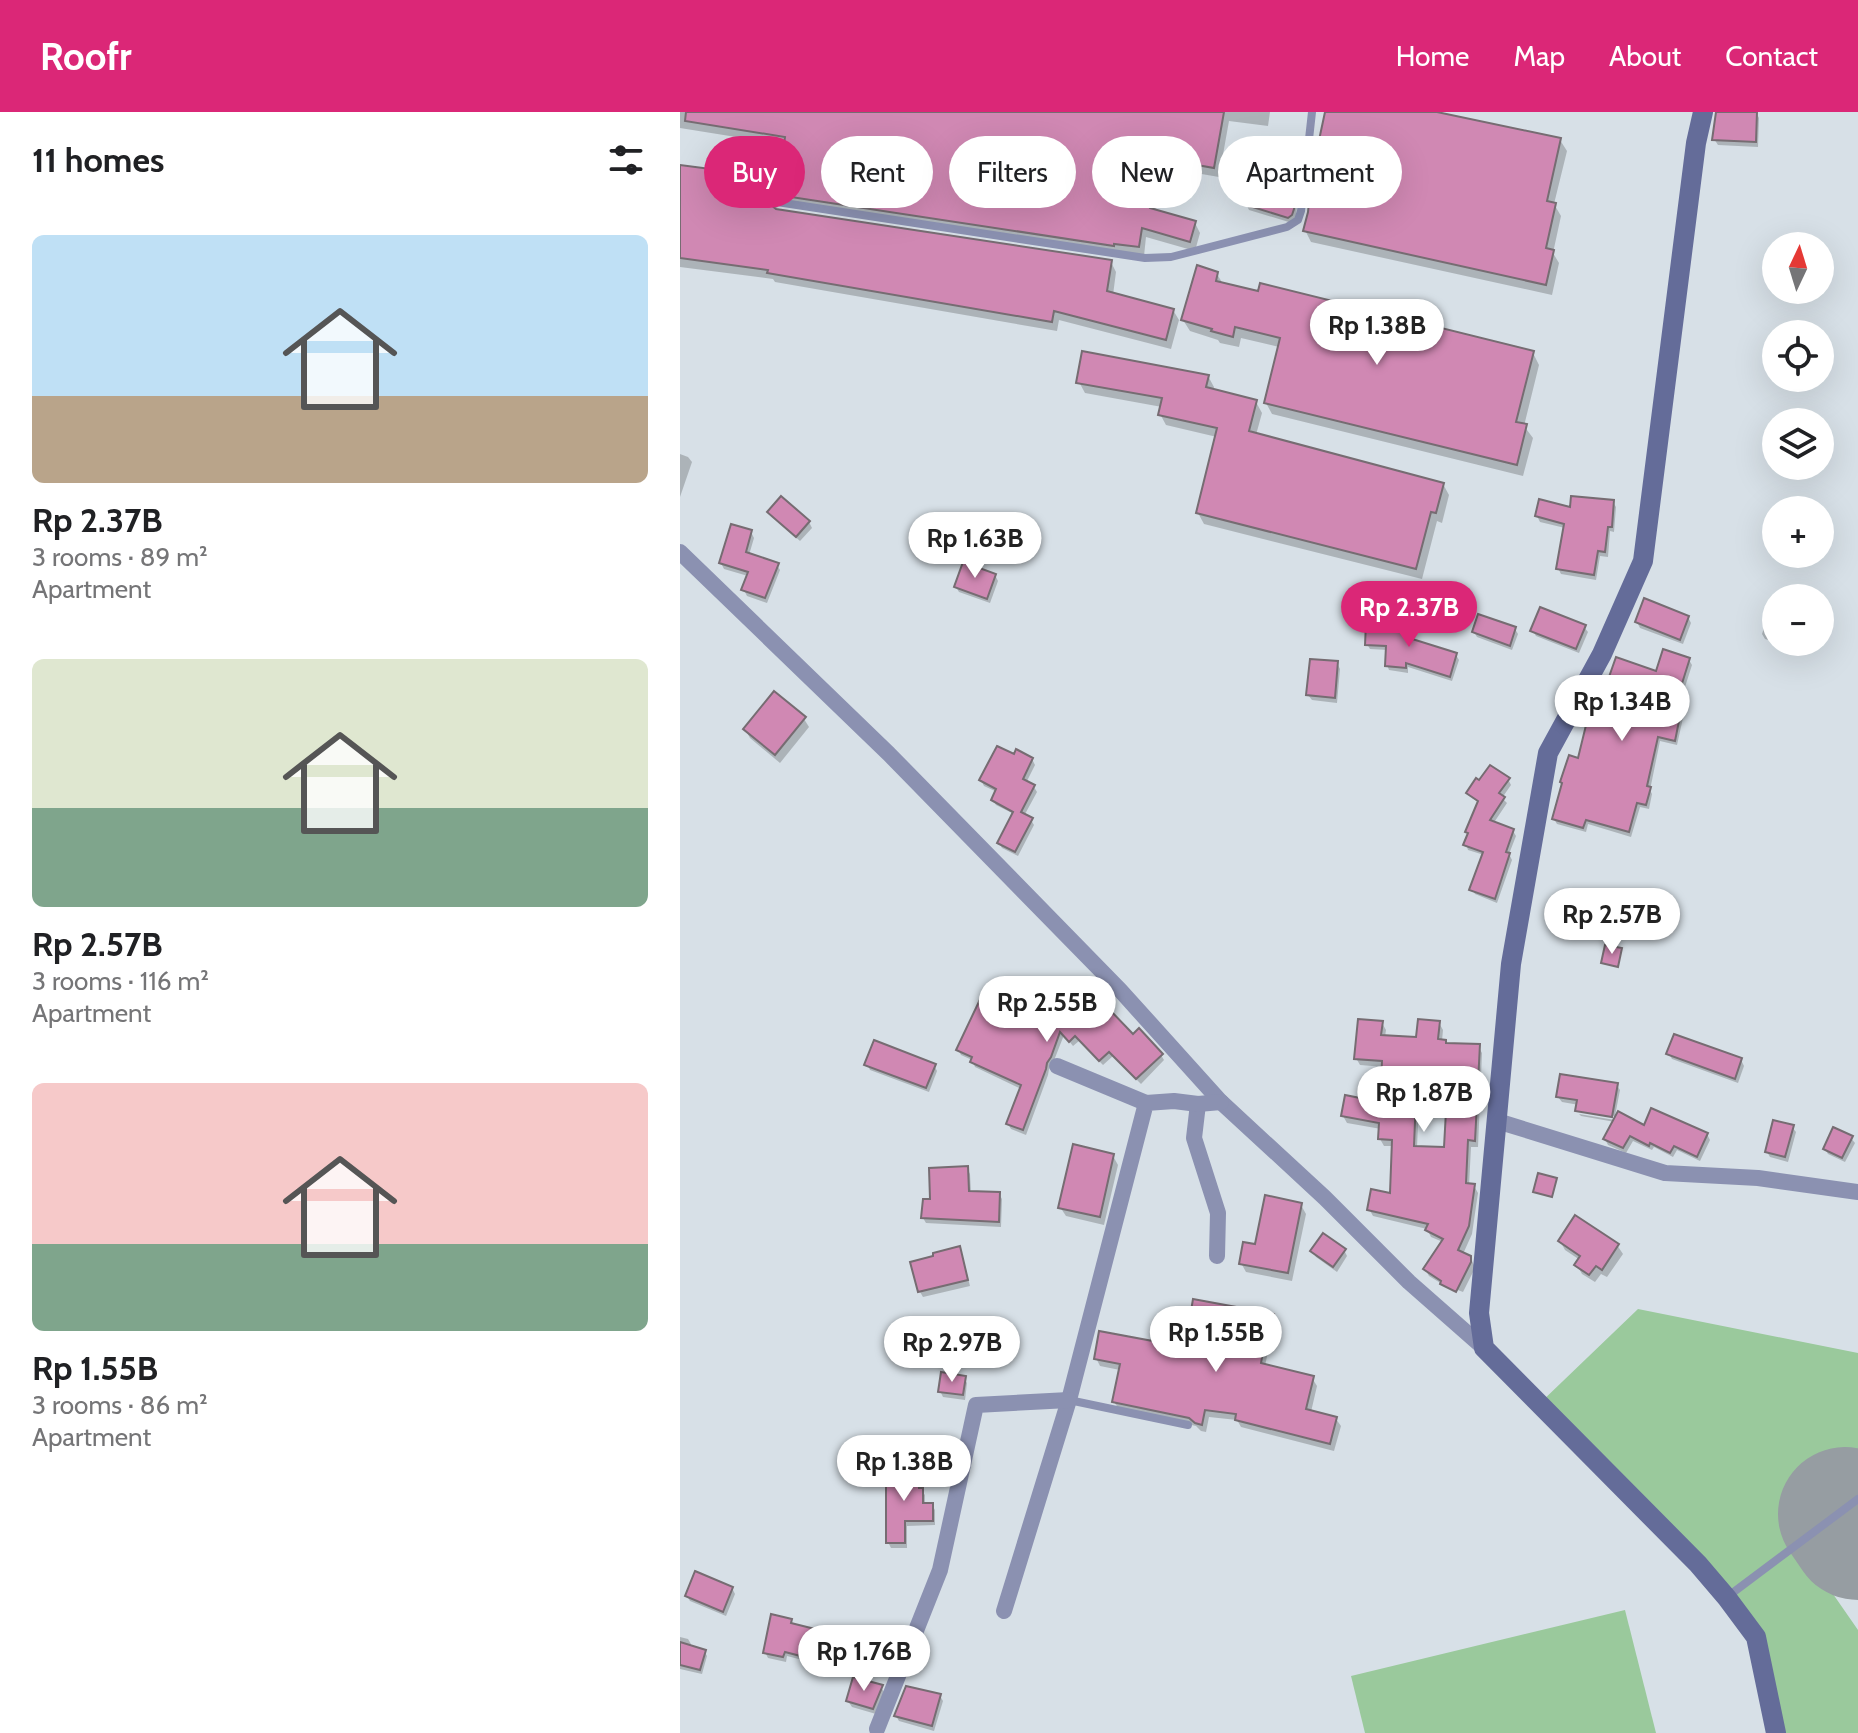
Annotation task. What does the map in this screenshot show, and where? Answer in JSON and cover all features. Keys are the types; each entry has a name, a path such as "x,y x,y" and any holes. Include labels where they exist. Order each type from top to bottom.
{"street":[{"path":"1484,1348 1479,1313 1511,964 1548,753 1602,654 1643,561 1696,143 1703,112"},
{"path":"680,552 880,744 1120,990 1221,1102 1325,1198 1409,1282 1484,1348 1698,1564 1756,1637 1776,1733"},
{"path":"1057,1066 1146,1103 1221,1102"},
{"path":"1004,1611 1069,1400 1146,1103"},
{"path":"1198,1104 1194,1138 1218,1213 1217,1256"},
{"path":"1497,1121 1665,1173 1758,1178 1858,1192"},
{"path":"877,1729 940,1570 976,1405 1069,1400"}],"lane":[{"path":"805,206 1145,258 1171,257 1287,227 1298,220 1312,112"},
{"path":"1069,1400 1188,1425"},
{"path":"1727,1598 1858,1499"}],"green space":[{"path":"1638,1309 1858,1353 1858,1504 1799,1545 1858,1630 1858,1733 1773,1733 1746,1617 1538,1405"},
{"path":"1625,1610 1656,1733 1365,1733 1351,1676"}],"building":[{"path":"686,112 1224,112 1214,168 1202,166 1202,136 1092,136 1092,208 1150,208 1196,221 1190,242 1142,228 1139,247 1114,246 864,208 933,208 933,136 821,136 821,202 805,199 805,136 779,136 685,121"},
{"path":"1325,112 1437,112 1561,138 1547,201 1556,203 1546,248 1554,250 1546,285 1303,231 1308,208 1402,208 1402,136 1320,136"},
{"path":"1716,112 1757,112 1756,142 1712,140"},
{"path":"680,165 704,168 704,208 775,208 1112,260 1107,291 1174,309 1166,340 1054,311 1052,322 767,273 768,270 680,258"},
{"path":"1256,208 1294,208 1288,218"},
{"path":"1197,265 1218,272 1216,281 1258,291 1260,283 1534,351 1516,422 1527,424 1517,465 1264,403 1280,338 1235,327 1233,337 1181,320"},
{"path":"1082,351 1209,375 1206,387 1257,400 1249,431 1444,483 1436,513 1431,512 1416,569 1196,513 1217,428 1158,415 1162,398 1076,383"},
{"path":"781,496 810,521 796,537 767,512"},
{"path":"1571,496 1614,500 1612,527 1608,527 1605,552 1598,551 1594,575 1556,569 1564,524 1535,516 1539,499 1570,507"},
{"path":"731,524 752,530 746,552 779,563 765,598 741,590 748,572 719,563"},
{"path":"963,562 996,574 987,599 954,587"},
{"path":"1644,598 1689,616 1680,640 1635,622"},
{"path":"1540,607 1586,625 1576,649 1530,631"},
{"path":"1478,614 1516,627 1510,646 1472,632"},
{"path":"1366,623 1409,625 1409,638 1457,653 1450,677 1406,663 1406,668 1385,666 1386,646 1365,645"},
{"path":"1663,649 1690,658 1674,709 1681,711 1675,741 1658,737 1646,805 1637,803 1629,832 1586,820 1583,828 1552,819 1569,755 1578,758 1588,717 1584,714 1596,693 1603,694 1616,657 1656,671"},
{"path":"1310,659 1338,661 1335,698 1306,695"},
{"path":"774,691 806,717 775,755 743,729"},
{"path":"997,746 1014,754 1016,749 1033,758 1023,779 1035,785 1021,812 1033,818 1015,852 997,843 1013,812 991,800 996,789 979,780"},
{"path":"1490,765 1510,778 1499,793 1505,797 1490,820 1514,829 1506,852 1510,853 1495,899 1469,890 1483,852 1463,845 1478,801 1466,793"},
{"path":"1605,945 1622,948 1618,967 1601,963"},
{"path":"984,991 1056,1026 1098,991 1111,1006 1108,1008 1133,1034 1139,1028 1163,1054 1136,1079 1109,1052 1099,1061 1075,1036 1069,1042 1060,1032 1023,1130 1006,1124 1021,1085 970,1062 972,1057 956,1050"},
{"path":"1358,1019 1383,1021 1381,1035 1416,1037 1418,1019 1440,1021 1438,1039 1446,1040 1446,1043 1480,1044 1475,1141 1468,1140 1466,1183 1475,1184 1469,1226 1458,1250 1471,1256 1471,1262 1456,1292 1440,1284 1441,1281 1423,1269 1443,1239 1425,1230 1428,1224 1367,1210 1371,1189 1390,1193 1392,1140 1378,1139 1379,1123 1341,1116 1345,1095 1380,1102 1382,1061 1354,1059","holes":["1417,1072 1448,1075 1444,1147 1414,1146"]},
{"path":"1674,1034 1742,1058 1735,1079 1666,1054"},
{"path":"874,1040 936,1064 926,1088 864,1065"},
{"path":"1560,1074 1618,1083 1612,1117 1575,1111 1577,1100 1556,1097"},
{"path":"1651,1108 1708,1133 1697,1157 1674,1146 1670,1153 1630,1136 1623,1148 1603,1139 1618,1111 1644,1125"},
{"path":"1773,1120 1794,1125 1785,1157 1765,1152"},
{"path":"1833,1127 1853,1136 1842,1158 1823,1149"},
{"path":"1073,1144 1114,1154 1100,1217 1058,1208"},
{"path":"968,1166 969,1191 1000,1192 999,1222 921,1218 923,1199 930,1199 929,1168"},
{"path":"1538,1173 1557,1178 1552,1197 1533,1192"},
{"path":"1265,1195 1302,1203 1288,1273 1239,1264 1243,1242 1255,1244"},
{"path":"1575,1215 1619,1244 1602,1270 1596,1266 1589,1275 1574,1265 1580,1256 1558,1241"},
{"path":"1323,1233 1346,1249 1333,1267 1310,1251"},
{"path":"960,1246 968,1280 918,1292 910,1262"},
{"path":"1193,1299 1274,1314 1261,1363 1314,1376 1306,1409 1337,1417 1330,1444 1235,1420 1236,1414 1205,1410 1202,1425 1189,1418 1112,1402 1120,1364 1094,1359 1099,1331 1185,1347"},
{"path":"941,1372 966,1376 963,1395 938,1392"},
{"path":"885,1468 919,1470 923,1503 933,1503 933,1521 905,1521 905,1543 886,1543"},
{"path":"695,1571 733,1587 723,1612 685,1596"},
{"path":"771,1614 819,1630 812,1659 785,1652 783,1657 763,1653"},
{"path":"680,1642 706,1650 700,1670 680,1665"},
{"path":"853,1677 883,1685 873,1709 846,1701"},
{"path":"906,1686 941,1694 932,1726 894,1716"}],"runway":[{"path":"1845,1514 1858,1533"}]}
